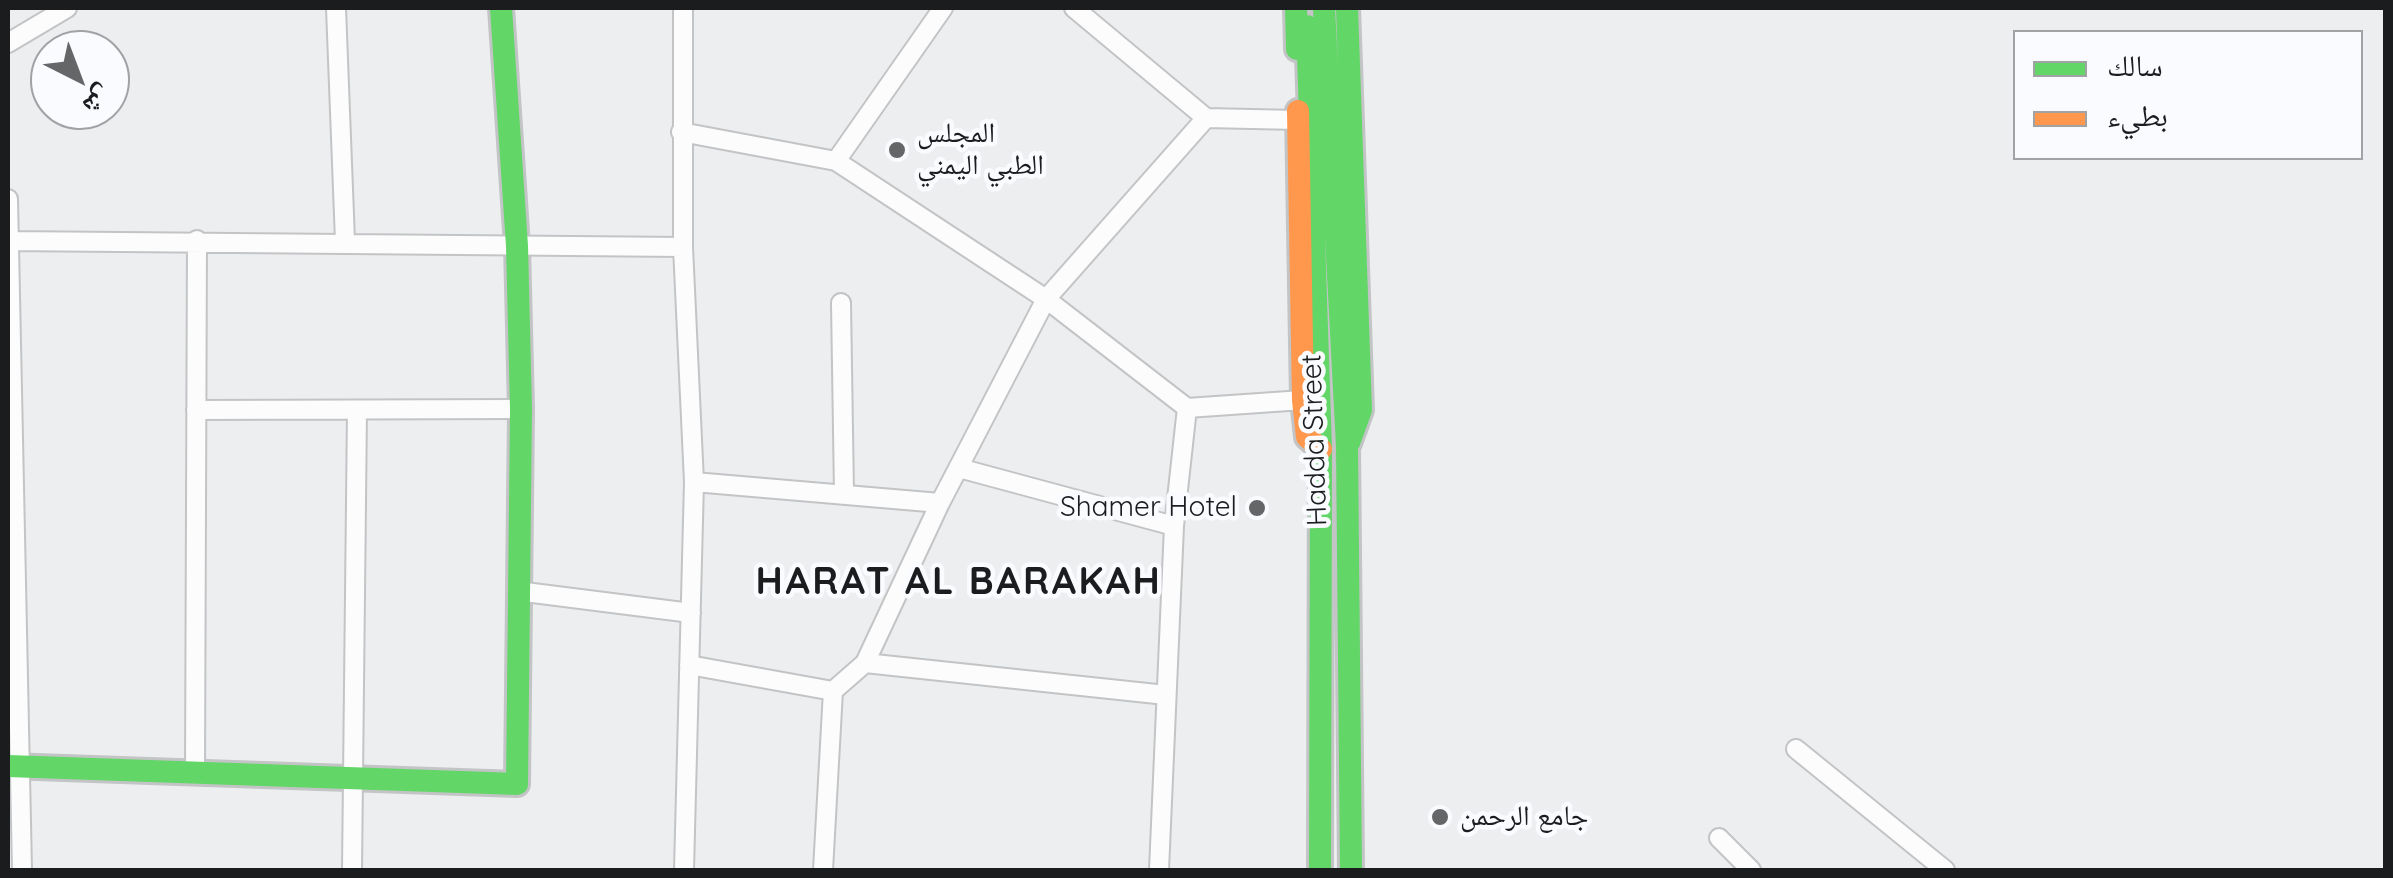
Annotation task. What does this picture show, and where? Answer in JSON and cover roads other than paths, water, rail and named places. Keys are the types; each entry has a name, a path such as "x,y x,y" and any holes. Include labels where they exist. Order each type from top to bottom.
{"street":[{"path":"8,43 67,8"},
{"path":"336,8 346,241"},
{"path":"13,765 516,784 521,409 516,246 500,8"},
{"path":"683,8 683,247 694,482 684,870"},
{"path":"836,162 942,8"},
{"path":"1074,8 1206,118 1298,120"},
{"path":"1296,8 1302,400 1306,437 1321,449"},
{"name":"Hadda Street","path":"1307,8 1321,449 1320,870"},
{"name":"Hadda Street","path":"1324,8 1348,446 1351,870"},
{"path":"1348,8 1361,410 1348,446"},
{"path":"822,870 833,691 866,663 940,503 1046,299 1206,118"},
{"path":"681,132 836,162 1046,299 1187,408 1302,400"},
{"path":"8,199 13,765 22,870"},
{"path":"195,772 196,240"},
{"path":"8,241 346,241 683,247"},
{"path":"841,303 844,494"},
{"path":"1159,870 1174,526 1187,408"},
{"path":"196,410 521,409"},
{"path":"352,870 357,410"},
{"path":"960,468 1174,526"},
{"path":"694,482 940,503"},
{"path":"516,591 690,613"},
{"path":"866,663 1166,695"},
{"path":"690,665 833,691"},
{"path":"1796,748 1945,870"},
{"path":"1720,838 1751,870"}],"place":[{"name":"المجلس الطبي اليمني","path":"897,150"},
{"name":"Shamer Hotel","path":"1257,508"},
{"name":"جامع الرحمن","path":"1440,817"}],"district":[{"name":"HARAT AL BARAKAH","path":"959,583"}]}
